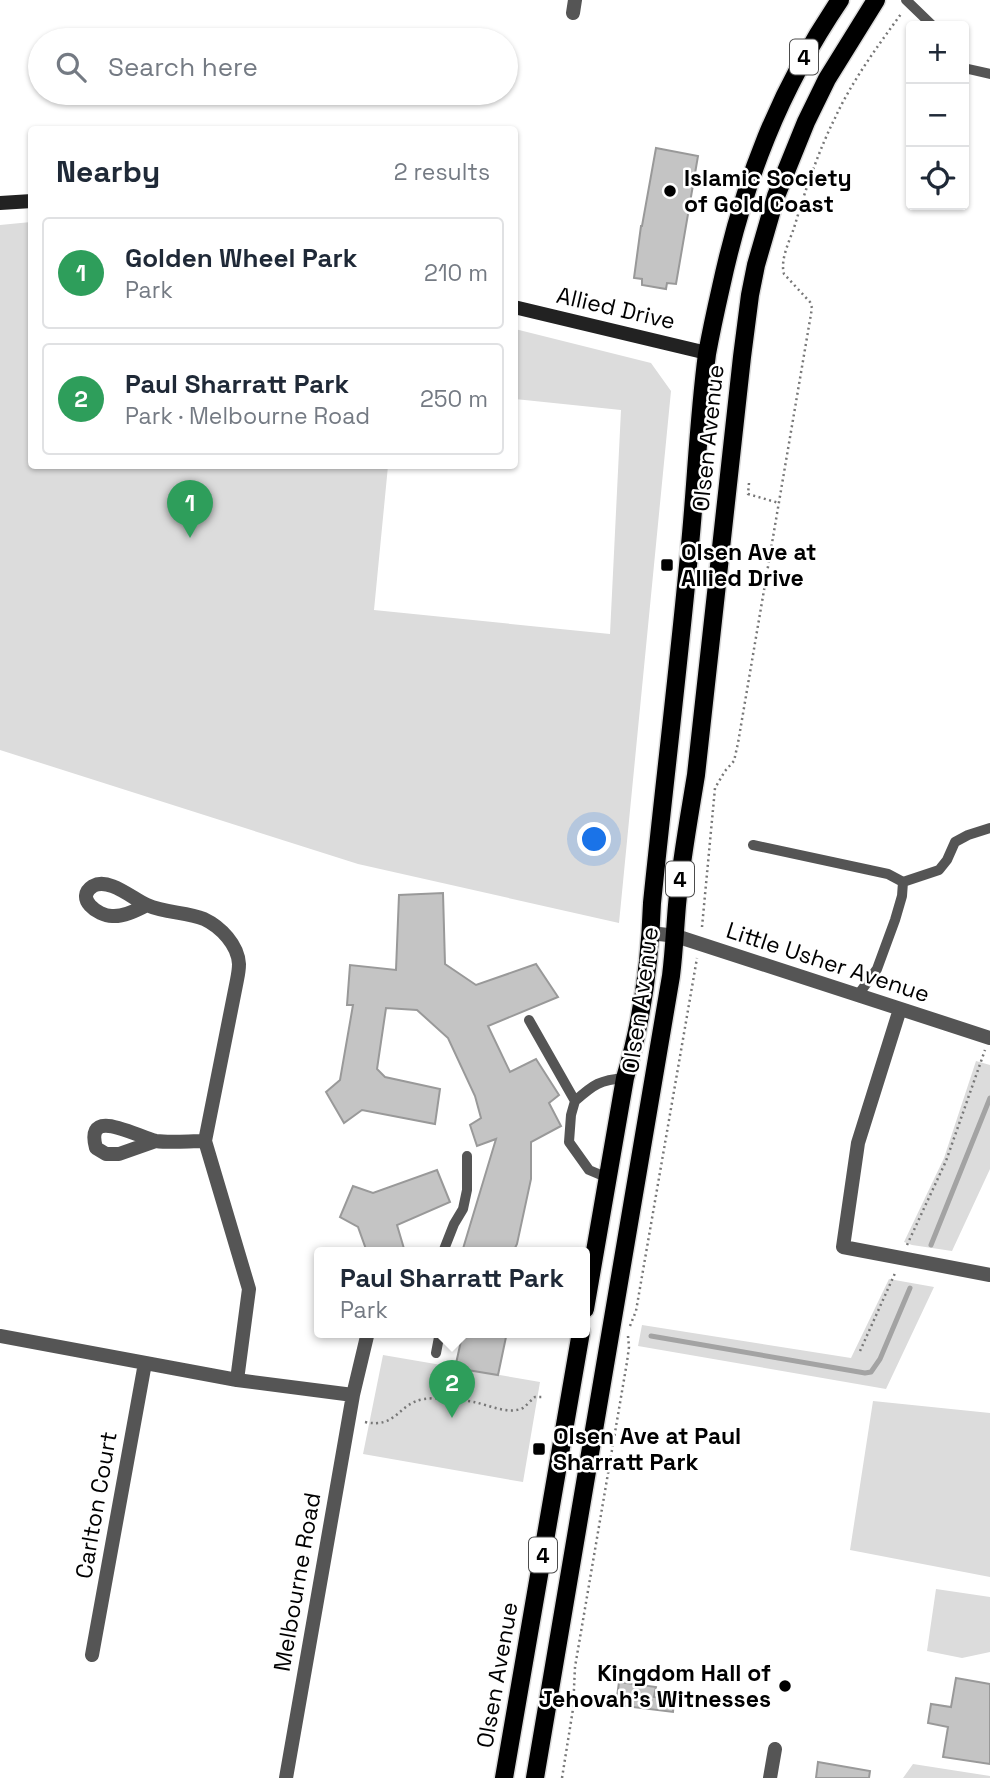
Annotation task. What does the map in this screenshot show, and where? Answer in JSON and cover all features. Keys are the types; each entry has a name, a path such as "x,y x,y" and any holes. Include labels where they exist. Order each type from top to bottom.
{"main road":[{"name":"Olsen Avenue","path":"590,1279 625,1078 634,1049 651,933 690,552 695,462 707,353 746,187 789,86 840,0"},
{"name":"Olsen Avenue","path":"535,1778 671,976 750,295 776,196 793,153 827,79 876,0"},
{"name":"Olsen Avenue","path":"504,1778 580,1338"}],"street":[{"path":"0,204 28,201"},
{"name":"Allied Drive","path":"518,308 707,353"},
{"path":"147,905 205,919 227,936 239,963 205,1141 250,1289 237,1380"},
{"name":"Little Usher Avenue","path":"651,933 676,936 990,1038"},
{"path":"900,1009 858,1143 843,1247 990,1275"},
{"path":"156,1141 205,1141"},
{"path":"0,1336 237,1380 353,1395"},
{"name":"Melbourne Road","path":"286,1778 353,1395 367,1338"},
{"name":"Carlton Court","path":"92,1655 145,1363"},
{"path":"770,1778 775,1749"}],"lane":[{"path":"908,1 928,21"},
{"path":"969,69 990,74"},
{"path":"753,845 888,874 903,882 939,870 955,842 990,828"},
{"path":"858,995 877,969 902,897 903,882"},
{"path":"530,1020 575,1101"},
{"path":"607,1178 589,1170 569,1142 571,1115 575,1101 588,1089 606,1080 625,1078"},
{"path":"445,1247 463,1209 467,1190 467,1156"},
{"path":"436,1353 439,1338"}],"path":[{"path":"562,1778 573,1709 575,1667 628,1362 628,1337 636,1311 700,944 715,788 724,771 734,761 812,308 810,302 784,274 784,260 805,192 834,118 908,1"},
{"path":"749,483 748,494 779,503"},
{"path":"904,1252 946,1161 990,1038"},
{"path":"860,1351 897,1269"},
{"path":"365,1422 383,1423 409,1405 426,1399 475,1402 516,1410 523,1408 536,1397 544,1397"}],"shaded area":[{"path":"28,222 28,469 388,469 374,610 610,634 621,410 518,399 518,330 651,363 671,391 619,923 358,864 0,750 0,225"},
{"path":"976,1061 990,1065 990,1169 952,1251 912,1245 904,1242 944,1158"},
{"path":"889,1279 934,1287 886,1389 638,1346 642,1325 851,1358"},
{"path":"383,1355 540,1382 523,1482 363,1454"},
{"path":"873,1401 990,1413 990,1577 850,1550"},
{"path":"936,1589 990,1597 990,1652 962,1658 927,1651"},
{"path":"913,1764 990,1776 990,1778 903,1778"}],"building":[{"name":"Islamic Society of Gold Coast","path":"656,148 698,156 676,284 667,283 666,289 642,285 642,279 634,278"},
{"path":"443,893 445,964 476,985 536,964 558,997 488,1026 510,1072 536,1059 559,1095 549,1103 561,1126 531,1142 531,1179 516,1247 464,1247 496,1139 477,1146 470,1125 481,1118 475,1096 448,1038 417,1010 386,1008 377,1069 385,1077 440,1089 435,1124 362,1110 344,1123 326,1092 340,1080 353,1005 347,1005 350,965 396,970 399,895"},
{"path":"437,1170 450,1202 397,1225 404,1247 365,1247 358,1227 340,1217 353,1186 373,1193"},
{"path":"462,1338 506,1338 498,1375 455,1368"},
{"path":"956,1678 990,1684 990,1764 943,1757 948,1727 928,1723 931,1704 951,1707"},
{"path":"619,1682 656,1687 654,1697 674,1700 673,1712 616,1705"},
{"path":"818,1762 870,1771 869,1778 816,1778"}],"waterway":[{"path":"931,1245 990,1098"},
{"path":"651,1336 871,1372 880,1359 910,1288"}],"place":[{"name":"Islamic Society of Gold Coast","path":"670,191"},
{"name":"Golden Wheel Park","path":"190,538"},
{"name":"Olsen Ave at Allied Drive","path":"667,565"},
{"name":"Paul Sharratt Park","path":"452,1418"},
{"name":"Olsen Ave at Paul Sharratt Park","path":"539,1449"},
{"name":"Kingdom Hall of Jehovah's Witnesses","path":"785,1686"}]}
